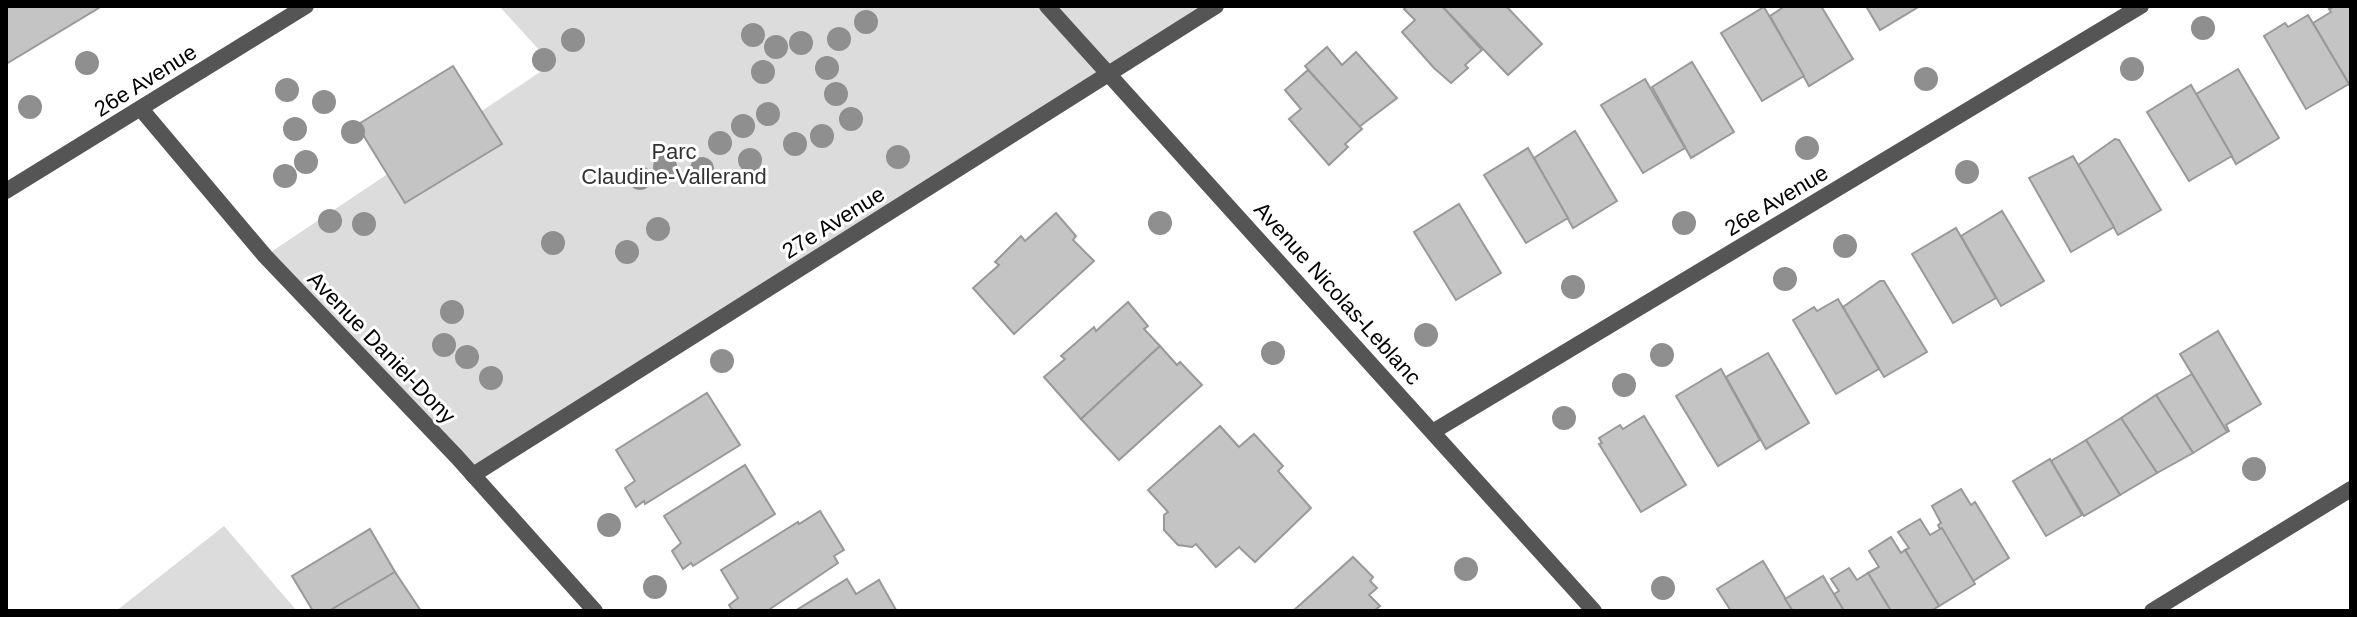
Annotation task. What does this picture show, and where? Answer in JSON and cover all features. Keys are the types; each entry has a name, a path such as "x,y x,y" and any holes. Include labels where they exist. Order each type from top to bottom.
{"street":[{"name":"26e Avenue","path":"6,191 306,6"},
{"name":"Avenue Nicolas-Leblanc","path":"1047,6 1594,611"},
{"name":"27e Avenue","path":"473,475 1216,6"},
{"name":"26e Avenue","path":"1434,431 2141,6"},
{"name":"Avenue Daniel-Dony","path":"141,109 265,256 473,475 595,611"},
{"path":"2152,611 2351,489"}],"green space":[{"name":"Parc Claudine-Vallerand","path":"499,6 1220,6 473,475 265,256 552,64"},
{"path":"224,526 297,611 116,611"}],"building":[{"path":"6,6 102,6 6,64"},
{"path":"1408,6 1442,6 1482,50 1451,83 1402,32 1415,20 1404,9"},
{"path":"1442,6 1506,6 1542,44 1508,75"},
{"path":"1785,6 1821,6 1853,59 1809,86 1770,16"},
{"path":"1866,6 1920,6 1880,30"},
{"path":"2335,6 2351,6 2351,88 2313,23"},
{"path":"1764,7 1804,76 1762,101 1721,33"},
{"path":"2308,15 2349,84 2306,109 2264,36 2285,23 2288,27"},
{"path":"1327,47 1342,65 1356,52 1397,98 1359,127 1305,66"},
{"path":"1692,62 1734,132 1691,158 1652,87"},
{"path":"453,66 502,144 405,203 357,125"},
{"path":"2238,69 2279,138 2236,164 2196,94"},
{"path":"1308,70 1362,129 1329,165 1289,119 1301,109 1285,90"},
{"path":"1645,79 1685,148 1643,173 1601,105"},
{"path":"2191,85 2232,156 2189,181 2147,112"},
{"path":"1575,131 1617,201 1573,228 1534,158"},
{"path":"2115,139 2119,140 2161,210 2118,235 2078,165"},
{"path":"1528,148 1568,218 1526,243 1484,175"},
{"path":"2073,156 2114,227 2071,252 2029,178"},
{"path":"1459,204 1501,273 1456,300 1414,232"},
{"path":"2002,211 2044,281 2001,306 1961,236"},
{"path":"1056,213 1076,236 1073,240 1094,261 1014,334 973,288 999,265 995,262 1021,236 1025,241"},
{"path":"1956,228 1996,298 1953,323 1912,254"},
{"path":"1884,281 1927,352 1884,377 1843,307"},
{"path":"1838,299 1879,369 1836,394 1793,320 1814,307 1817,311"},
{"path":"1128,302 1148,326 1144,329 1160,346 1081,419 1044,377 1065,359 1061,356 1094,327 1096,331"},
{"path":"2218,331 2261,404 2226,425 2227,432 2180,354"},
{"path":"1160,346 1202,385 1119,460 1081,419"},
{"path":"1768,353 1809,423 1766,449 1726,377"},
{"path":"1721,369 1760,440 1718,466 1676,396"},
{"path":"2192,374 2227,432 2193,453 2156,395"},
{"path":"707,393 740,445 636,507 625,488 635,481 616,450"},
{"path":"2156,395 2193,453 2157,473 2121,418"},
{"path":"1644,416 1686,485 1641,512 1599,444 1602,443 1599,438 1620,425 1623,429"},
{"path":"2121,418 2157,473 2120,495 2086,440"},
{"path":"1220,426 1239,447 1254,434 1283,466 1278,471 1311,508 1255,562 1239,547 1216,567 1196,544 1192,547 1178,545 1164,530 1164,515 1168,512 1148,490"},
{"path":"2086,440 2120,495 2084,516 2051,461"},
{"path":"2050,459 2082,515 2046,536 2013,481"},
{"path":"745,465 775,514 693,566 691,563 683,569 672,551 681,543 664,516"},
{"path":"1961,489 1971,505 1975,502 2009,558 1973,581 1940,529 1938,525 1941,523 1932,506"},
{"path":"820,511 844,550 834,556 838,563 767,611 733,611 729,605 738,598 721,570"},
{"path":"1920,519 1930,535 1942,528 1975,584 1939,606 1905,550 1909,548 1898,532"},
{"path":"370,529 395,572 329,611 313,611 292,576"},
{"path":"1891,537 1901,553 1905,550 1939,606 1931,611 1891,611 1868,573 1879,567 1869,551"},
{"path":"1353,557 1373,577 1370,581 1377,588 1369,595 1380,606 1374,611 1293,611"},
{"path":"1763,561 1793,611 1731,611 1717,589"},
{"path":"1849,568 1857,580 1868,573 1891,611 1844,611 1834,594 1839,591 1831,579"},
{"path":"395,572 421,611 329,611 356,595"},
{"path":"1823,576 1844,611 1793,611 1785,599"},
{"path":"847,579 856,594 879,580 896,610 795,611"}]}
